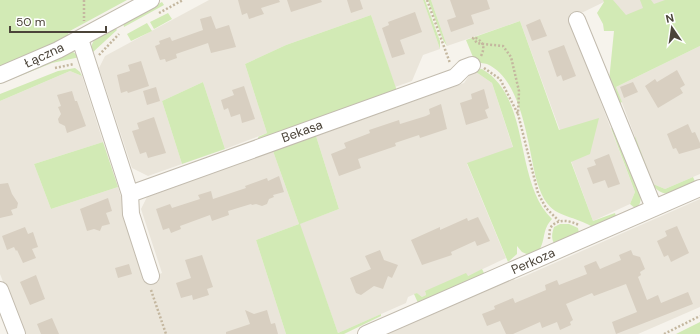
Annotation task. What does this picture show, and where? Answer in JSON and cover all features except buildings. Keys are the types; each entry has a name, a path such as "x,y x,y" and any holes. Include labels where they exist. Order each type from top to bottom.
{"street":[{"name":"Łączna","path":"0,75 83,37 151,0"},
{"path":"577,20 654,208"},
{"path":"83,37 130,194 131,214 151,276"},
{"name":"Bekasa","path":"130,194 455,76 464,68 472,65"},
{"name":"Perkoza","path":"366,334 700,188"},
{"path":"0,290 17,334"}],"path":[{"path":"83,37 82,8 84,0"},
{"path":"427,0 455,76"},
{"path":"518,114 519,91 509,52 503,46 483,44 482,53 472,65 487,69 500,79 518,114 538,193 546,208 559,221"},
{"path":"151,276 150,284 166,334"},
{"path":"664,334 700,316"}],"shaded area":[{"path":"209,0 423,0 440,49 423,55 412,81 395,87 371,15 286,45 245,64 267,133 225,149 203,82 162,101 182,164 148,176 132,168 99,68 105,56"},
{"path":"431,0 688,0 620,30 604,2 569,19 635,192 630,204 593,221 520,21 447,46"},
{"path":"700,46 700,174 665,189 653,184 616,87"},
{"path":"473,70 492,83 513,148 467,164 506,258 468,276 425,292 426,295 422,297 417,293 408,297 406,303 338,333 299,224 339,209 316,136 464,83"},
{"path":"70,71 82,76 103,142 34,164 51,209 118,187 147,279 162,273 141,209 147,197 273,151 299,224 256,240 286,334 24,334 0,274 0,101"},
{"path":"700,199 700,307 638,334 385,334 513,278 515,280 525,276"}],"green space":[{"path":"0,0 127,0 68,32 69,36 42,50 0,67"},
{"path":"423,0 425,0 440,41 440,49"},
{"path":"428,0 431,0 447,46 443,40"},
{"path":"603,0 613,0 626,15 643,8 640,0 651,0 654,4 665,0 700,0 700,46 616,87 622,102 618,104 609,81 614,31 604,31 603,24 597,13 604,2"},
{"path":"162,2 164,5 124,27 123,23"},
{"path":"168,13 172,19 154,29 150,22"},
{"path":"371,15 397,91 259,140 258,137 267,133 245,64 286,45"},
{"path":"520,21 559,130 599,118 590,154 571,162 593,221 615,213 616,216 593,227 559,213 552,209 547,203 537,182 522,116 509,84 499,72 487,64 475,62 466,40"},
{"path":"147,23 152,31 131,41 127,34"},
{"path":"115,27 117,30 92,53 93,43 95,40 102,34"},
{"path":"73,52 80,57 52,63 0,84 0,81 67,53"},
{"path":"75,68 82,76 70,71 0,101 0,94 58,71"},
{"path":"482,69 498,82 509,99 516,119 532,184 540,203 552,219 545,230 540,249 529,255 522,252 517,246 517,254 508,262 467,163 513,147 492,83 473,70"},
{"path":"203,82 225,149 182,164 162,101"},
{"path":"611,128 615,130 642,192 640,203 636,209 630,204 635,192"},
{"path":"316,136 339,209 300,224 338,333 381,314 381,316 344,334 286,334 256,240 299,224 273,151"},
{"path":"635,136 653,184 665,189 693,177 697,186 669,193 663,193 658,190 653,185 648,177 643,166 636,148"},
{"path":"103,142 118,187 51,209 34,164"},
{"path":"560,224 569,224 578,228 579,233 554,243 552,237 553,229"},
{"path":"482,269 486,277 418,303 414,294 417,293 422,297 426,295 425,291 466,273 468,276"},
{"path":"700,322 700,334 676,334"}]}
